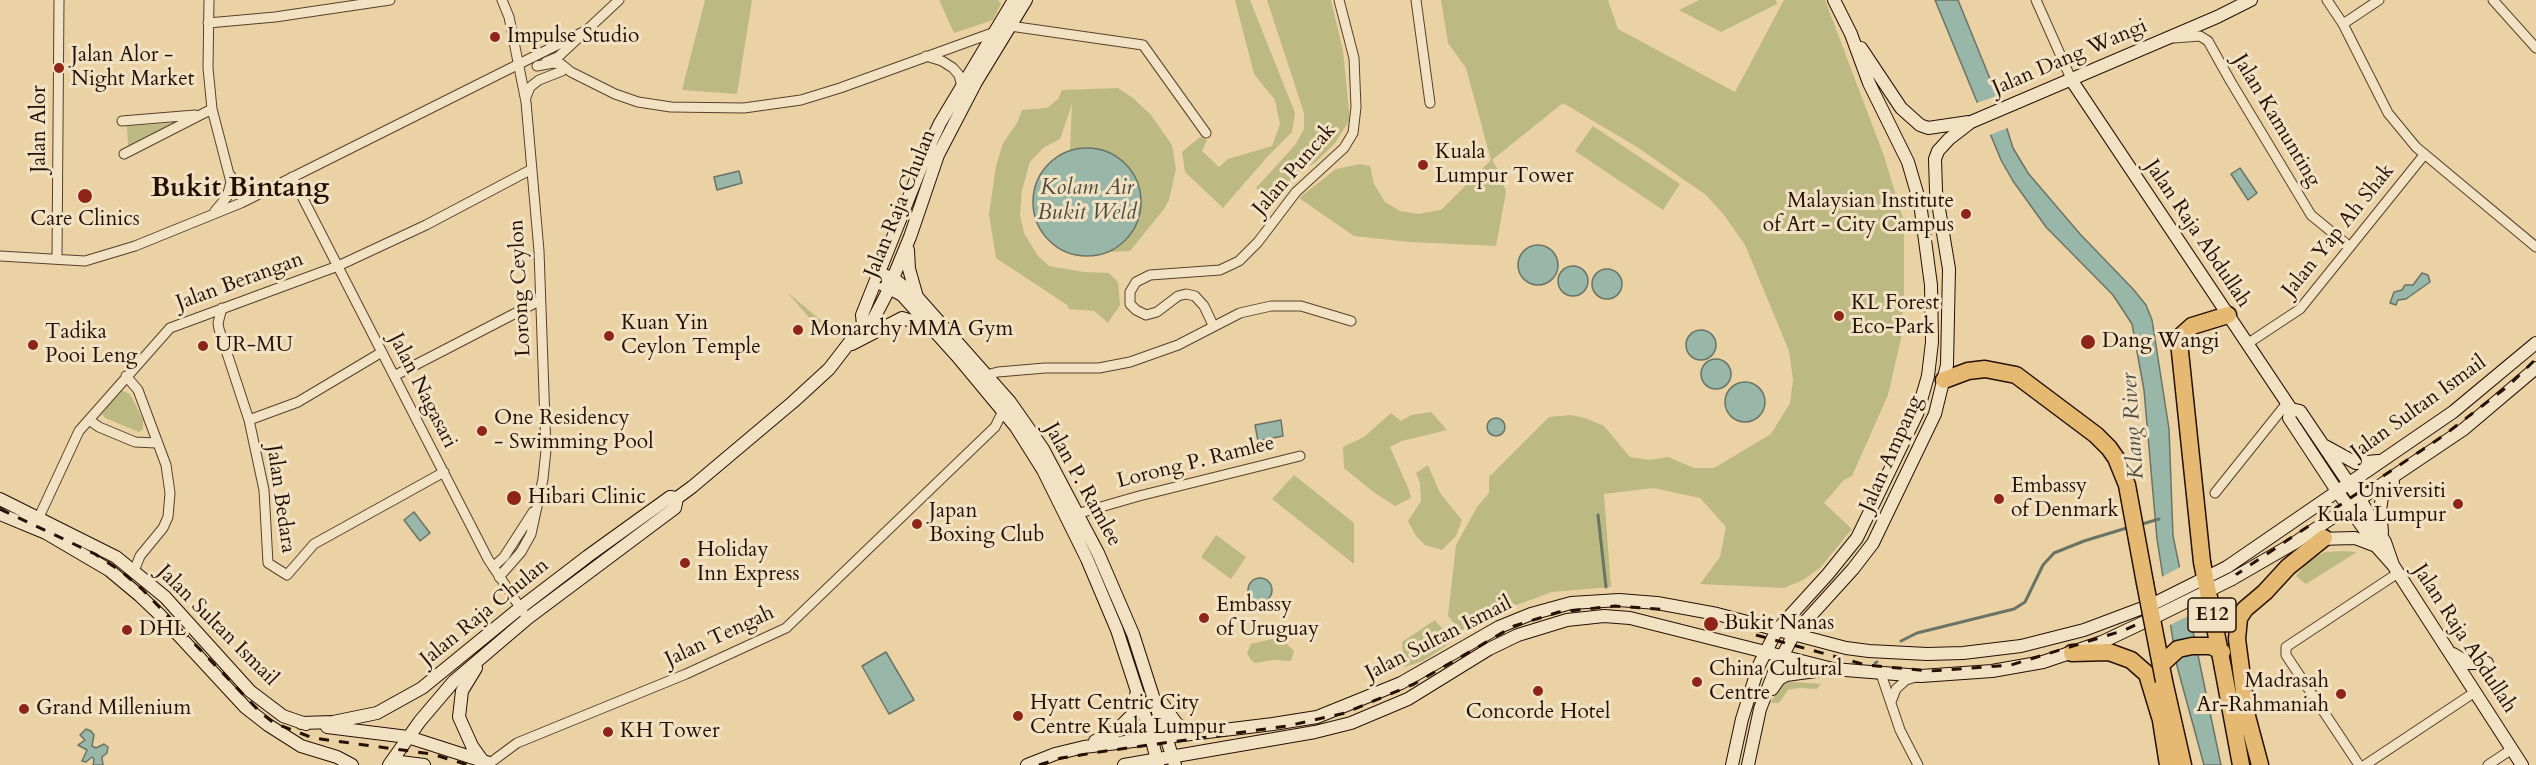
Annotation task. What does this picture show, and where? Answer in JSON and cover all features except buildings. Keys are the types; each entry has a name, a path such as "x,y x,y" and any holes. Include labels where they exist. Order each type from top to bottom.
{"highway":[{"name":"E12","path":"2228,315 2193,326 2181,336 2179,342 2202,562 2241,765"},
{"path":"1944,380 1968,371 1985,369 2016,375 2096,435 2116,458 2127,485 2183,765"},
{"path":"2298,558 2303,537"},
{"path":"2247,715 2236,639 2239,618 2245,609 2298,558 2324,538"},
{"path":"2168,765 2160,717 2157,678 2165,661 2178,650 2192,646 2211,646 2222,652 2227,659 2247,715 2259,759"},
{"path":"2072,653 2109,652 2131,660 2146,674 2160,717"}],"main road":[{"name":"Jalan Raja Chulan","path":"863,325 862,315 931,142 1014,0"},
{"name":"Jalan Raja Chulan","path":"391,763 408,737 454,681 528,618 675,508 677,498 800,396 829,369 863,325 873,320 892,283 938,155 976,82 1026,0"},
{"name":"Jalan Ampang","path":"1732,765 1751,688 1777,630 1857,538 1917,414 1928,376 1932,342 1931,285 1920,203 1908,162 1869,82 1851,34 1834,0"},
{"name":"Jalan Dang Wangi","path":"1971,122 2072,81 2249,1"},
{"name":"Jalan Ampang","path":"1851,34 1901,108 1920,125 1929,128 1971,122"},
{"name":"Jalan Raja Abdullah","path":"2072,81 2289,406 2300,411 2322,444 2343,487"},
{"name":"Jalan Ampang","path":"1748,765 1760,709 1794,634 1853,569 1873,543 1928,430 1947,365 1950,269 1936,191 1935,159 1938,151 1949,139 1971,122"},
{"path":"910,237 909,269 918,298"},
{"name":"Jalan P. Ramlee","path":"878,277 918,298 1035,436 1133,634 1175,762"},
{"name":"Jalan P. Ramlee","path":"892,283 929,327 982,376 1073,515"},
{"path":"849,345 902,318 929,327"},
{"name":"Jalan Sultan Ismail","path":"1124,765 1158,761 1175,762 1189,755 1315,732 1351,723 1414,696 1489,649 1518,635 1567,621 1604,616 1630,618 1833,669 1881,674 1921,676 1992,671 2028,665 2072,653 2102,642 2227,567 2460,406 2536,343"},
{"name":"Jalan Sultan Ismail","path":"1027,765 1055,754 1084,747 1166,735 1285,723 1334,711 1382,692 1429,669 1499,627 1531,614 1571,603 1619,600 1657,603 1717,614 1869,651 1963,653 2043,641 2156,610 2232,579 2303,537 2464,429 2536,368"},
{"name":"Jalan Raja Abdullah","path":"2289,406 2289,418 2354,503 2522,765"},
{"path":"2322,444 2356,463 2382,460"},
{"path":"2303,537 2355,538 2381,544 2382,497 2406,468"},
{"name":"Jalan Raja Chulan","path":"301,723 357,718 393,706 422,688 520,608 670,497 677,498"},
{"name":"Jalan Sultan Ismail","path":"0,499 105,550 134,570 169,602 250,691 283,716 301,723 408,737 487,762"},
{"name":"Jalan Sultan Ismail","path":"0,514 46,533 85,554 139,595 245,707 301,746 337,757 352,765"},
{"path":"0,519 13,520"},
{"name":"Jalan P. Ramlee","path":"1093,556 1135,682 1158,761"},
{"path":"487,762 472,746 459,717 460,701 467,681 494,646"},
{"path":"2449,652 2468,663 2487,663"},
{"path":"1760,709 1776,683 1786,675 1833,669"},
{"path":"1084,747 1116,731 1132,715 1135,710 1135,682"},
{"path":"1151,687 1176,723 1185,730 1201,733"},
{"path":"391,763 424,765"}],"street":[{"name":"Jalan Alor","path":"57,258 59,0"},
{"path":"209,0 212,109 230,175 246,190 256,191 271,187"},
{"path":"208,22 275,17 390,0"},
{"name":"Lorong Ceylon","path":"499,577 527,543 531,534 543,479 546,450 539,250 526,97 502,0"},
{"path":"537,66 558,57 619,0"},
{"name":"Jalan Puncak","path":"1213,325 1204,306 1195,296 1186,294 1178,296 1157,312 1146,315 1136,310 1131,304 1130,292 1136,282 1150,275 1220,270 1239,261 1296,192 1344,148 1353,134 1356,107 1354,58 1339,0"},
{"path":"1416,0 1431,102"},
{"path":"2036,0 2072,81"},
{"path":"2327,0 2343,24 2388,113 2424,155 2536,246"},
{"path":"2343,24 2379,0"},
{"path":"2493,0 2536,48"},
{"path":"1010,26 1143,45 1206,133"},
{"path":"0,256 57,258 78,262 107,256 211,215 271,187 583,32"},
{"path":"517,66 537,66 566,72 638,102 672,107 744,108 801,100 871,78 995,32"},
{"name":"Jalan Kamunting","path":"2165,38 2200,36 2208,41 2230,82 2311,215 2350,247"},
{"path":"566,72 570,46"},
{"path":"926,56 949,64 958,73 962,87"},
{"path":"526,97 530,87 541,78 566,72"},
{"path":"124,154 212,109"},
{"path":"122,121 197,115"},
{"name":"Jalan Yap Ah Shak","path":"2247,344 2300,309 2424,155"},
{"name":"Jalan Berangan","path":"39,517 80,430 170,328 338,266 426,225 532,169"},
{"path":"211,215 227,197 230,175"},
{"name":"Jalan Nagasari","path":"292,177 493,567 528,618"},
{"path":"394,376 539,301"},
{"path":"982,376 1045,368 1099,368 1130,362 1178,345 1213,325 1255,309 1283,305 1315,309 1351,321"},
{"name":"Jalan Bedara","path":"222,308 218,323 219,329 249,420 264,490 268,563 287,575 314,544 444,472"},
{"path":"249,420 298,402 382,352"},
{"path":"126,376 138,390 166,465 170,484 170,504 163,528 140,556 134,570"},
{"path":"2215,493 2289,406"},
{"name":"Jalan Tengah","path":"487,762 517,743 686,674 786,628 995,427 1003,411"},
{"path":"89,420 99,427 135,442 156,443"},
{"name":"Lorong P. Ramlee","path":"1073,515 1138,495 1300,456"},
{"name":"Lorong Ceylon","path":"493,567 504,557 536,508"},
{"path":"2359,765 2286,655 2286,647 2395,569"},
{"path":"1881,674 1900,730 1918,765"},
{"path":"1891,704 1893,692 1900,684 1921,676"},
{"path":"2365,765 2475,692"},
{"path":"2487,765 2512,749"}],"shaded area":[{"path":"705,0 752,0 737,94 682,90"},
{"path":"939,0 998,0 1001,4 993,20 954,33"},
{"path":"1235,0 1250,0 1295,113 1292,132 1223,208 1185,172 1182,152 1200,137 1207,140 1202,151 1219,167 1228,159 1272,146 1280,124 1275,100 1254,74"},
{"path":"1267,0 1331,0 1343,51 1349,110 1349,121 1335,143 1317,161 1295,176 1273,202 1256,188 1295,145 1304,129 1304,113"},
{"name":"KL Forest Eco-Park","path":"1441,0 1608,0 1618,29 1735,92 1784,0 1825,0 1884,156 1904,222 1904,292 1901,339 1888,395 1852,476 1844,480 1824,503 1852,529 1820,568 1803,580 1784,588 1700,584 1720,557 1726,527 1700,498 1653,488 1604,494 1611,587 1552,592 1514,606 1460,631 1448,616 1456,545 1477,507 1489,493 1489,477 1549,417 1571,415 1604,426 1630,457 1650,460 1668,457 1694,468 1714,468 1771,434 1790,403 1793,380 1789,351 1745,245 1724,215 1706,195 1637,147 1563,103 1492,160 1499,171 1506,192 1496,246 1409,242 1354,236 1299,198 1336,169 1360,164 1370,166 1374,184 1385,202 1400,211 1418,214 1441,210 1491,160 1466,68 1448,43"},
{"path":"1699,0 1776,0 1777,4 1721,32 1679,10"},
{"path":"1118,88 1151,115 1172,145 1176,169 1169,200 1164,209 1130,251 1110,252 1120,246 1132,233 1140,218 1087,147 1070,150 1072,104 1060,139 1043,148 1030,162 1022,190 1020,215 1024,233 1038,256 1049,266 1084,272 1109,273 1118,282 1120,305 1108,323 1094,311 1069,309 1067,305 996,258 989,214 996,166 1003,143 1017,123 1022,110 1047,108 1058,99 1062,90"},
{"path":"175,123 176,127 128,146 127,126"},
{"path":"1593,126 1680,184 1663,210 1575,151"},
{"path":"787,292 830,328 824,335"},
{"path":"120,390 130,394 143,420 143,429 139,432 105,418 102,414"},
{"path":"1431,412 1447,430 1402,441 1390,447 1411,498 1395,506 1344,468 1343,447 1364,437 1391,413 1401,421 1411,415"},
{"path":"1428,465 1440,493 1462,520 1456,536 1442,550 1425,545 1416,536 1408,521 1421,501 1420,483 1416,473"},
{"path":"1294,475 1354,523 1354,564 1272,499"},
{"path":"1216,535 1246,557 1231,579 1201,557"},
{"path":"2325,552 2357,552 2306,584 2296,576 2309,561"},
{"path":"1435,620 1453,641 1423,661 1404,667 1402,642"},
{"path":"1276,638 1285,642 1294,651 1291,661 1272,660 1255,663 1251,660 1247,653 1251,644"},
{"path":"1787,682 1821,684 1817,689 1788,690 1779,703 1771,703 1780,684"}],"water":[{"path":"1935,0 1958,0 1995,91 2013,148 2028,173 2080,234 2133,289 2146,305 2152,320 2169,429 2173,536 2221,765 2204,765 2177,666 2157,539 2144,390 2132,324 2113,295 2046,227 2013,181 2001,160"},
{"name":"Kolam Air Bukit Weld","path":"1087,148 1108,152 1125,164 1137,181 1141,202 1137,223 1125,240 1108,252 1087,256 1066,252 1049,240 1037,223 1033,202 1037,181 1049,164 1066,152"},
{"path":"2240,168 2257,193 2248,200 2231,174"},
{"path":"739,171 742,183 717,190 714,177"},
{"path":"1538,245 1552,251 1558,265 1552,279 1538,285 1524,279 1518,265 1524,251"},
{"path":"1573,266 1584,270 1588,281 1584,292 1573,296 1562,292 1558,281 1562,270"},
{"path":"1607,269 1618,273 1622,284 1618,295 1607,299 1596,295 1592,284 1596,273"},
{"path":"2422,273 2428,275 2430,282 2406,299 2398,300 2396,305 2390,303 2394,292 2402,290 2405,285 2413,285"},
{"path":"1701,330 1712,334 1716,345 1712,356 1701,360 1690,356 1686,345 1690,334"},
{"path":"1716,359 1727,363 1731,374 1727,385 1716,389 1705,385 1701,374 1705,363"},
{"path":"1745,382 1759,388 1765,402 1759,416 1745,422 1731,416 1725,402 1731,388"},
{"path":"1492,418 1500,418 1505,423 1503,434 1492,436 1487,431 1487,423"},
{"path":"1281,420 1283,436 1258,441 1255,425"},
{"path":"414,512 430,533 420,541 404,520"},
{"path":"1255,578 1265,578 1272,585 1272,595 1265,602 1255,602 1248,595 1248,585"},
{"path":"886,652 914,700 889,714 862,666"},
{"path":"86,729 94,735 92,746 96,748 104,744 108,747 107,753 102,757 103,765 93,765 92,757 86,762 82,761 87,750 78,745 85,740 80,735"}],"pier":[{"path":"1999,95 2010,127 1987,136 1974,104"},
{"path":"2182,566 2192,614 2168,626 2160,578"}],"waterway":[{"path":"1598,515 1606,587"},
{"path":"2139,525 2159,519"},
{"path":"1901,641 1917,633 2014,609 2025,602 2043,565 2054,553 2130,527"}],"railway":[{"path":"1756,635 1866,665 1930,671 2011,665 2125,630 2231,578 2443,436 2508,386 2536,359"},
{"path":"0,509 95,554 122,572 142,589 261,713 274,723 313,738 432,754 468,765"},
{"path":"1039,765 1061,758 1287,726 1345,713 1414,684 1514,626 1559,612 1615,606 1670,610"}],"place":[{"name":"Impulse Studio","path":"495,37"},
{"name":"Jalan Alor - Night Market","path":"59,68"},
{"name":"Kuala Lumpur Tower","path":"1423,165"},
{"name":"Care Clinics","path":"85,196"},
{"name":"Malaysian Institute of Art - City Campus","path":"1966,214"},
{"name":"KL Forest Eco-Park","path":"1839,316"},
{"name":"Monarchy MMA Gym","path":"798,330"},
{"name":"Kuan Yin Ceylon Temple","path":"609,336"},
{"name":"Dang Wangi","path":"2088,342"},
{"name":"Tadika Pooi Leng","path":"33,345"},
{"name":"UR-MU","path":"203,346"},
{"name":"One Residency - Swimming Pool","path":"482,431"},
{"name":"Hibari Clinic","path":"514,498"},
{"name":"Embassy of Denmark","path":"1999,499"},
{"name":"Universiti Kuala Lumpur","path":"2458,504"},
{"name":"Japan Boxing Club","path":"917,524"},
{"name":"Holiday Inn Express","path":"685,563"},
{"name":"Embassy of Uruguay","path":"1204,618"},
{"name":"Bukit Nanas","path":"1711,624"},
{"name":"DHL","path":"127,630"},
{"name":"China Cultural Centre","path":"1697,682"},
{"name":"Concorde Hotel","path":"1538,691"},
{"name":"Madrasah Ar-Rahmaniah","path":"2341,694"},
{"name":"Grand Millenium","path":"24,709"},
{"name":"Hyatt Centric City Centre Kuala Lumpur","path":"1018,716"},
{"name":"KH Tower","path":"608,732"}],"district":[{"name":"Bukit Bintang","path":"240,190"}],"water label":[{"name":"Klang River","path":"2134,426"}]}
